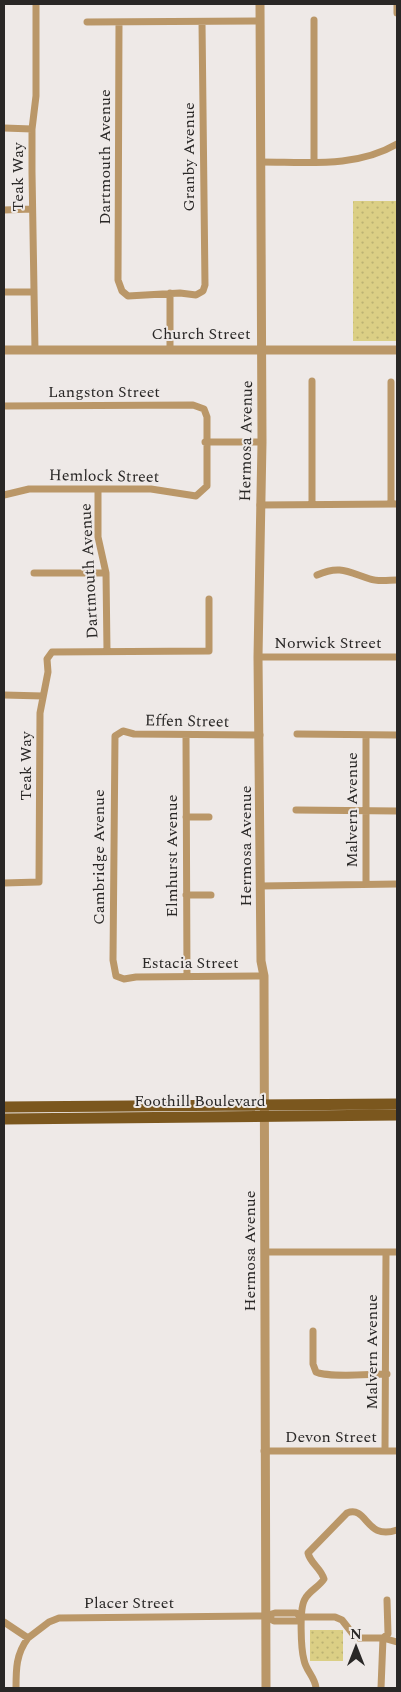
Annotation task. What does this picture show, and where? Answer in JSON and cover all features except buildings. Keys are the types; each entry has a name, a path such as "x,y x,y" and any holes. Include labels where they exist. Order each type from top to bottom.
{"main road":[{"name":"Foothill Boulevard","path":"4,1119 264,1111 397,1104"},
{"name":"Foothill Boulevard","path":"4,1107 397,1115"}],"street":[{"name":"Teak Way","path":"35,350 32,129 36,96 36,4"},
{"name":"Hermosa Avenue","path":"260,4 262,442 258,657 261,960 264,976 266,1688"},
{"path":"397,4 397,13"},
{"path":"314,20 314,162"},
{"path":"87,22 260,21"},
{"name":"Granby Avenue","path":"170,293 196,295 203,291 205,285 202,22"},
{"name":"Dartmouth Avenue","path":"119,23 118,280 122,291 128,296 170,293"},
{"path":"4,128 32,129"},
{"path":"261,162 348,161 380,154 397,144"},
{"path":"4,210 32,209"},
{"path":"4,292 34,292"},
{"path":"170,293 170,349"},
{"name":"Church Street","path":"4,350 397,350"},
{"path":"312,381 312,504"},
{"path":"260,505 394,504 391,382"},
{"name":"Langston Street","path":"4,406 193,405 204,409 207,417 205,442"},
{"path":"205,442 262,442"},
{"name":"Hemlock Street","path":"4,495 29,489 152,489 196,496 203,492 207,486 205,442"},
{"name":"Dartmouth Avenue","path":"98,490 98,537 106,573 107,651"},
{"path":"317,575 330,569 351,571 372,580 397,580"},
{"path":"34,573 106,573"},
{"path":"107,651 209,651 209,600"},
{"name":"Teak Way","path":"4,883 39,882 40,713 48,672 47,660 52,652 107,651"},
{"name":"Norwick Street","path":"258,657 397,657"},
{"path":"4,696 43,696"},
{"name":"Effen Street","path":"114,736 123,731 134,734 260,735"},
{"path":"297,734 397,735"},
{"name":"Elmhurst Avenue","path":"186,735 187,976"},
{"name":"Malvern Avenue","path":"366,735 366,884"},
{"name":"Cambridge Avenue","path":"114,736 113,960 116,976"},
{"path":"296,810 397,811"},
{"path":"186,817 209,817"},
{"path":"261,886 397,884"},
{"path":"186,895 211,895"},
{"name":"Estacia Street","path":"116,976 124,979 187,976 264,976"},
{"path":"265,1252 397,1252"},
{"name":"Malvern Avenue","path":"385,1451 387,1374 386,1252"},
{"path":"313,1331 316,1372 325,1376 334,1374 387,1374"},
{"name":"Devon Street","path":"264,1451 397,1451"},
{"path":"316,1688 314,1679 307,1670 304,1661 302,1617 304,1599 324,1579 308,1553 347,1512 353,1510 358,1512 376,1531 384,1533 397,1530"},
{"path":"381,1688 383,1638 388,1634 387,1600"},
{"name":"Placer Street","path":"28,1638 49,1622 59,1618 265,1616 274,1622 297,1621 302,1617 335,1617 342,1620 356,1638 383,1638 397,1642"},
{"path":"4,1622 28,1638 20,1647 16,1663 16,1688"}],"shaded area":[{"path":"353,201 397,201 397,341 353,341"},
{"path":"310,1630 343,1630 343,1661 310,1661"}]}
